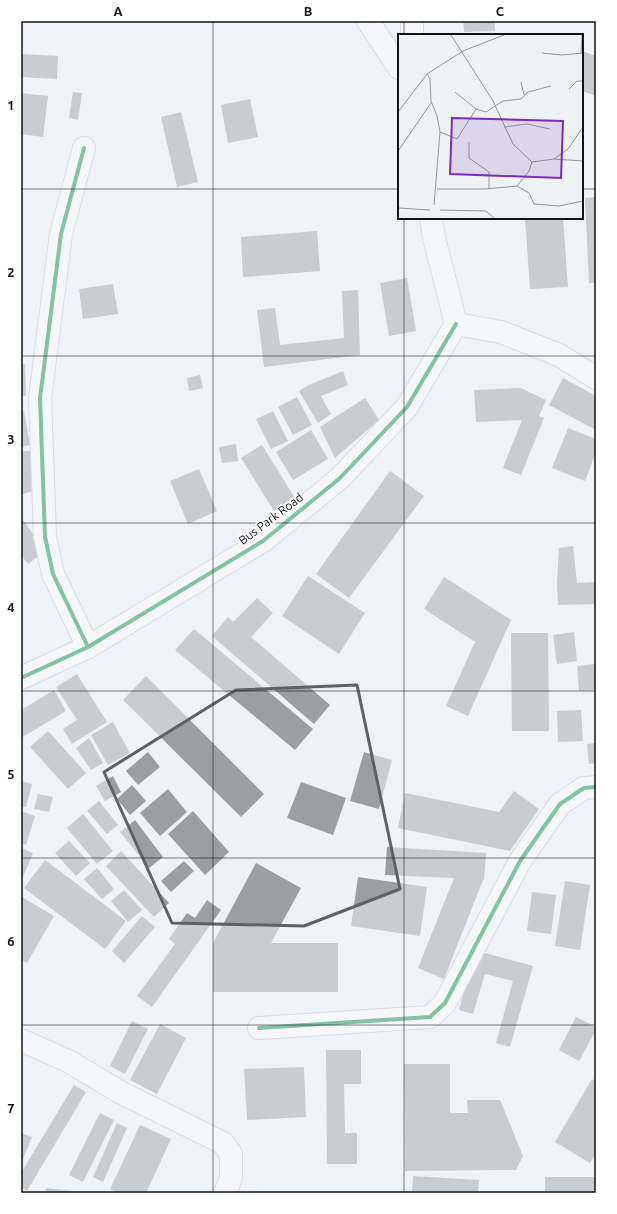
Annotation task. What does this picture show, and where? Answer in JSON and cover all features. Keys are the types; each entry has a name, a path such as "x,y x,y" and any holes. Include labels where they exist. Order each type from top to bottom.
{"street":[{"path":"368,21 398,66"},
{"path":"412,21 412,34"},
{"path":"84,148 61,234 40,398 45,537 53,574 88,647"},
{"path":"431,219 434,238 456,324 501,332 559,355 596,378"},
{"name":"Bus Park Road","path":"21,678 88,647 263,541 340,478 407,407 456,324"},
{"path":"259,1028 430,1017 445,1003 520,861 560,804 584,788 596,787"},
{"path":"21,1040 68,1061 120,1092 223,1143 231,1154 232,1178 225,1193"}],"highlighted area":[{"path":"357,685 400,889 304,926 172,923 104,772 236,690"}],"building":[{"path":"463,21 495,21 495,31 464,32"},
{"path":"583,51 596,56 596,96 583,91"},
{"path":"21,54 58,56 57,79 21,77"},
{"path":"73,92 82,93 78,120 69,118"},
{"path":"21,93 48,96 43,137 21,134"},
{"path":"250,99 258,137 228,143 221,105"},
{"path":"181,112 198,182 177,187 161,117"},
{"path":"596,197 596,283 589,283 585,198"},
{"path":"525,219 563,219 568,287 530,289"},
{"path":"317,231 320,271 243,277 241,237"},
{"path":"407,278 416,331 389,336 380,283"},
{"path":"113,284 118,314 83,319 79,289"},
{"path":"358,290 360,355 264,367 257,310 275,308 280,345 344,338 342,291"},
{"path":"21,364 25,364 26,396 21,396"},
{"path":"343,371 348,385 321,396 331,414 318,423 299,391 309,385"},
{"path":"200,375 203,388 189,391 187,378"},
{"path":"563,378 596,396 596,430 549,405"},
{"path":"521,388 546,400 539,416 544,418 521,475 503,468 522,420 476,422 474,390"},
{"path":"297,397 312,425 293,435 278,407"},
{"path":"365,398 379,420 335,458 320,427"},
{"path":"21,411 24,411 30,445 21,447"},
{"path":"273,411 288,441 271,449 256,419"},
{"path":"568,428 596,439 596,452 585,481 552,468"},
{"path":"311,430 328,459 293,480 276,452"},
{"path":"236,444 238,461 222,463 219,447"},
{"path":"262,445 295,498 274,511 241,458"},
{"path":"21,451 35,451 37,489 21,495"},
{"path":"199,469 217,511 188,524 170,481"},
{"path":"390,471 424,496 349,598 316,574"},
{"path":"21,517 45,551 28,564 21,555"},
{"path":"573,546 577,583 596,582 596,604 558,605 557,583 559,548"},
{"path":"308,576 365,613 339,654 282,616"},
{"path":"444,577 511,620 468,716 446,706 475,642 424,609"},
{"path":"257,598 273,613 251,637 330,705 314,724 212,636 228,617 233,622"},
{"path":"194,629 313,729 295,750 175,650"},
{"path":"574,632 577,661 557,664 553,635"},
{"path":"511,633 548,633 549,731 512,731"},
{"path":"596,664 596,690 579,691 577,666"},
{"path":"77,674 107,722 72,744 63,729 77,720 56,687"},
{"path":"146,676 264,794 241,817 123,700"},
{"path":"54,690 66,711 21,738 21,710"},
{"path":"581,710 583,741 558,742 557,711"},
{"path":"113,722 130,753 108,765 91,735"},
{"path":"48,731 86,773 68,789 30,747"},
{"path":"89,738 103,763 91,770 76,748"},
{"path":"596,743 596,763 589,764 587,744"},
{"path":"148,752 160,767 138,785 126,771"},
{"path":"364,752 392,760 379,809 350,801"},
{"path":"113,776 121,792 105,801 96,786"},
{"path":"21,781 32,784 26,807 21,806"},
{"path":"301,782 346,798 333,835 287,818"},
{"path":"132,785 146,801 130,815 117,799"},
{"path":"168,789 187,812 160,836 140,813"},
{"path":"514,791 539,809 510,851 398,828 405,793 499,812"},
{"path":"38,794 53,797 49,812 34,809"},
{"path":"99,801 118,825 107,834 87,811"},
{"path":"21,811 35,816 26,845 21,843"},
{"path":"193,811 229,852 205,875 168,834"},
{"path":"83,814 113,851 97,864 67,828"},
{"path":"135,820 163,857 149,868 120,832"},
{"path":"69,841 90,863 76,876 55,853"},
{"path":"387,847 486,853 484,880 444,979 418,968 454,878 385,875"},
{"path":"21,848 33,853 21,882"},
{"path":"121,851 169,903 154,917 106,866"},
{"path":"45,860 126,921 105,949 24,888"},
{"path":"184,861 194,871 171,892 161,881"},
{"path":"256,863 301,888 271,943 338,943 338,992 213,992 213,943"},
{"path":"97,868 114,889 102,899 84,879"},
{"path":"358,877 427,887 420,936 351,926"},
{"path":"565,881 590,885 580,950 555,946"},
{"path":"124,890 142,910 128,922 111,901"},
{"path":"532,892 556,895 551,934 527,931"},
{"path":"22,897 54,916 27,963 21,960"},
{"path":"207,900 221,910 152,1007 137,996 175,944 169,939 187,913 195,918"},
{"path":"142,916 155,927 124,963 112,951"},
{"path":"474,950 533,966 510,1047 496,1043 513,981 485,974 473,1014 459,1010"},
{"path":"576,1017 596,1027 596,1030 579,1061 559,1050"},
{"path":"132,1021 148,1029 125,1074 110,1066"},
{"path":"160,1024 186,1038 157,1094 130,1080"},
{"path":"326,1050 361,1050 361,1084 344,1084 345,1133 357,1133 357,1164 327,1164"},
{"path":"404,1064 450,1064 450,1113 468,1113 467,1100 500,1100 523,1156 516,1170 405,1171"},
{"path":"304,1067 306,1117 247,1120 244,1069"},
{"path":"592,1079 596,1082 596,1153 590,1163 555,1142"},
{"path":"74,1085 86,1092 27,1191 21,1187 21,1173"},
{"path":"100,1113 114,1120 83,1182 69,1175"},
{"path":"117,1123 127,1128 103,1182 93,1177"},
{"path":"140,1125 171,1139 146,1193 118,1193 110,1189"},
{"path":"21,1133 32,1137 21,1164"},
{"path":"413,1176 479,1180 478,1193 412,1193"},
{"path":"545,1177 596,1177 596,1193 545,1193"},
{"path":"46,1188 73,1191 72,1193 45,1193"}],"cycle path":[{"path":"84,148 61,234 40,398 45,537 53,574 88,647"},
{"path":"21,678 88,647 263,541 340,478 407,407 456,324"},
{"path":"259,1028 430,1017 445,1003 520,861 560,804 584,788 596,787"}]}
